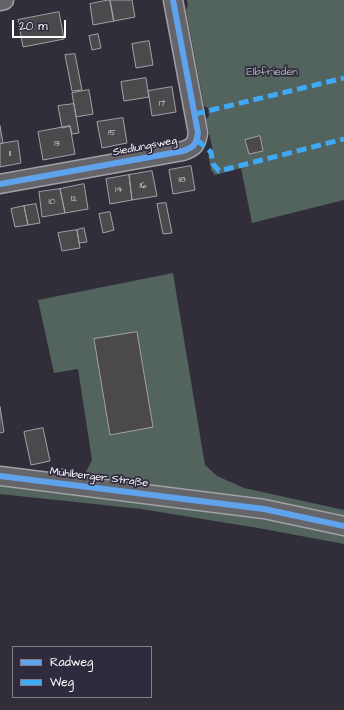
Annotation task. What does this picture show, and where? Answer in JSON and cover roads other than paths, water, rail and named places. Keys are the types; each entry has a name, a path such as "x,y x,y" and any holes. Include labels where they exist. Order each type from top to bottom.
{"street":[{"path":"0,1 4,0"},
{"name":"Siedlungsweg","path":"0,184 183,151 193,147 197,140 198,134 173,0"},
{"name":"Mühlberger Straße","path":"0,476 264,509 344,526"}],"park label":[{"name":"Elbfrieden","path":"272,73"}]}
